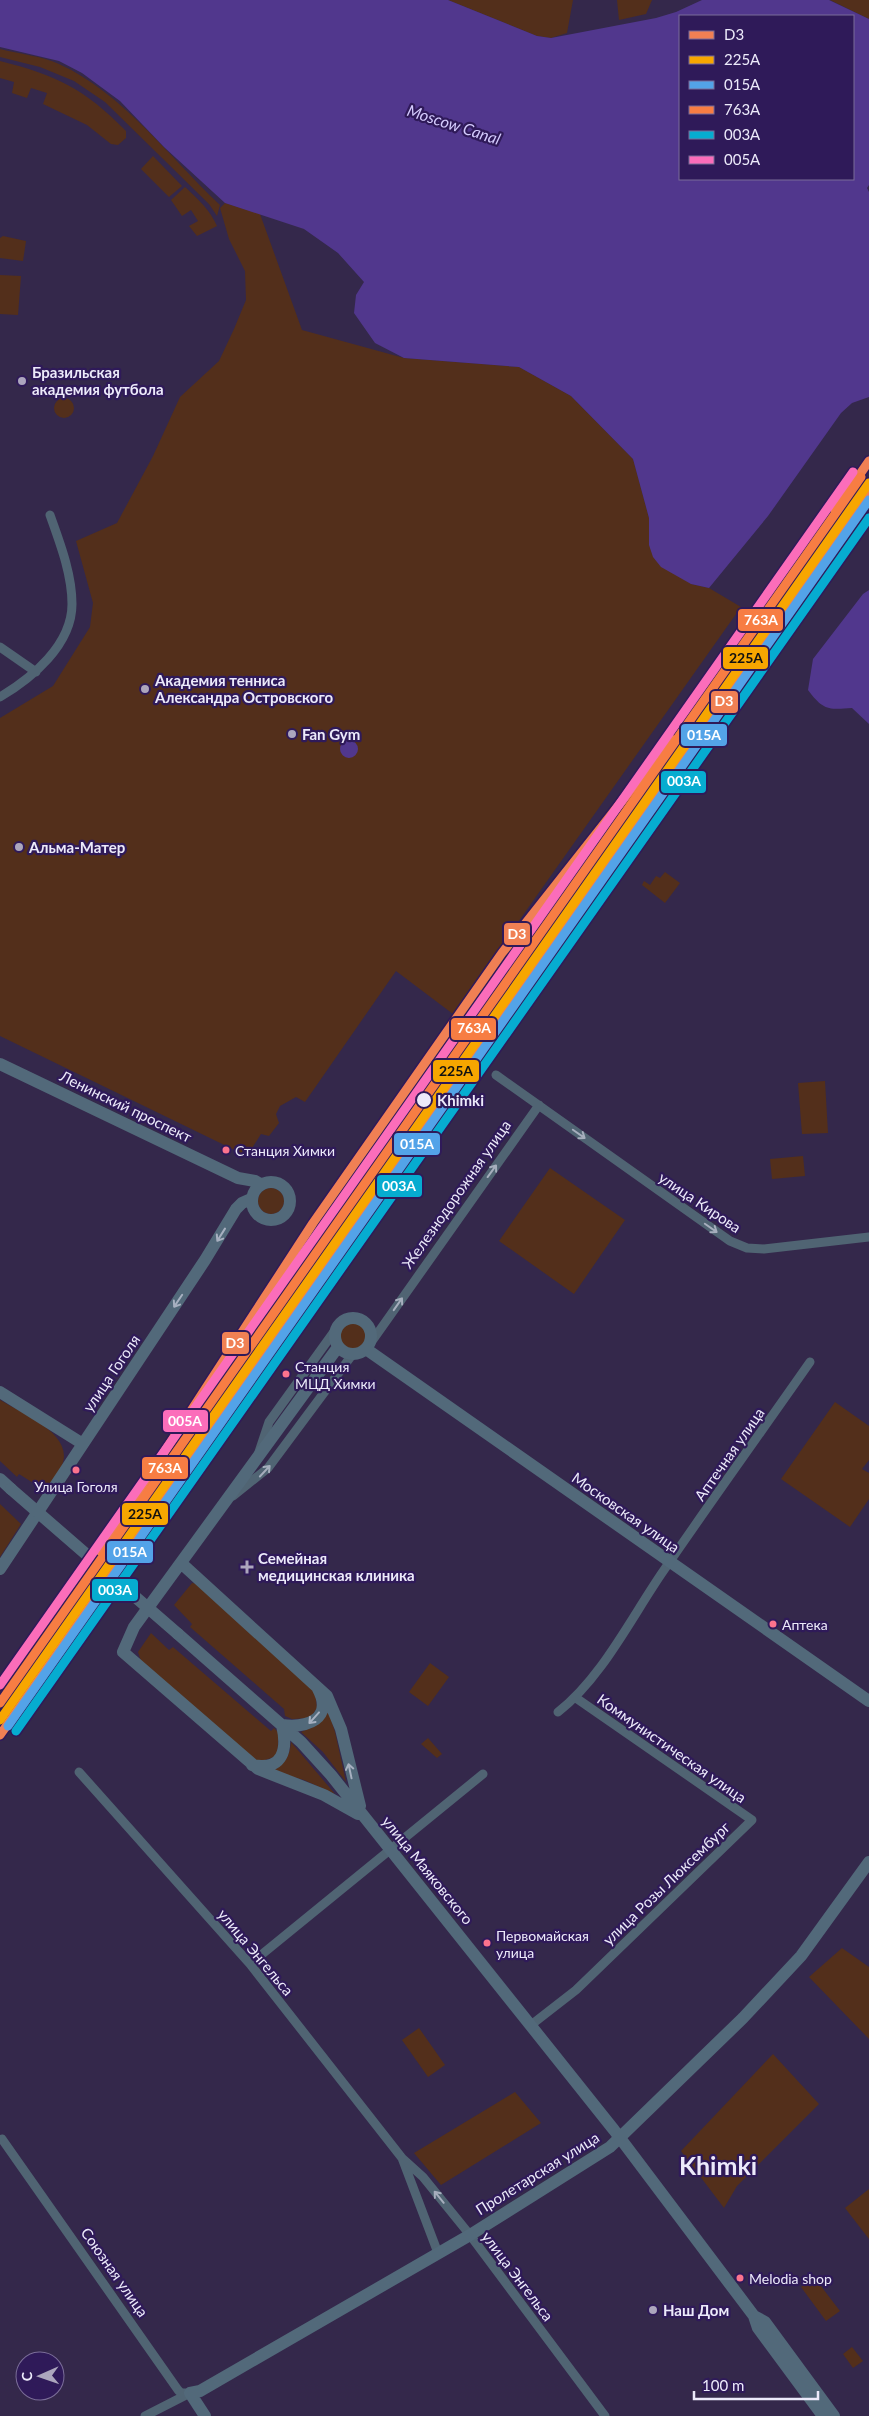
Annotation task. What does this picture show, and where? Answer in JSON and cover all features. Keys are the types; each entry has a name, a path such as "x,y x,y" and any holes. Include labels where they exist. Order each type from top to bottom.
{"street":[{"path":"0,697 24,683 36,672 55,650 67,628 72,605 71,585 50,515"},
{"path":"0,647 36,672"},
{"name":"Ленинский проспект","path":"0,1064 238,1178 258,1183"},
{"path":"496,1075 539,1106"},
{"name":"улица Кирова","path":"539,1106 730,1241 747,1248 764,1249 869,1237"},
{"name":"Железнодорожная улица","path":"368,1346 539,1106"},
{"name":"Ленинский проспект","path":"238,1178 252,1197"},
{"path":"270,1182 283,1185 289,1194 288,1210 276,1220 265,1220 256,1214 252,1197 258,1183 270,1182"},
{"name":"улица Гоголя","path":"0,1569 236,1209 252,1197"},
{"path":"226,1501 268,1468 352,1354 368,1346 371,1338 368,1326 358,1319 346,1319 336,1329 269,1422 257,1460"},
{"path":"336,1329 335,1338 338,1347 347,1354 352,1354"},
{"name":"Московская улица","path":"368,1346 669,1562 869,1701"},
{"path":"338,1347 134,1627 123,1652 251,1764 268,1775 324,1795 364,1818"},
{"name":"Аптечная улица","path":"669,1562 810,1362"},
{"path":"0,1392 83,1444"},
{"name":"улица Маяковского","path":"0,1479 282,1725 321,1763 620,2138 754,2316 758,2328 823,2416"},
{"path":"558,1712 576,1698 669,1562"},
{"path":"181,1563 327,1696 336,1715 364,1818"},
{"path":"251,1764 266,1766 280,1759 286,1746 282,1725 302,1726 319,1715 322,1702 317,1686"},
{"name":"Коммунистическая улица","path":"576,1698 752,1820"},
{"name":"улица Энгельса","path":"79,1772 250,1964 402,2158 422,2177 470,2235 605,2416"},
{"path":"250,1964 483,1774"},
{"name":"улица Розы Люксембург","path":"531,2025 576,1990 752,1820"},
{"name":"Пролетарская улица","path":"145,2416 190,2393 200,2391 343,2310 470,2235 581,2166 620,2138 757,2003 800,1956 869,1862"},
{"name":"Союзная улица","path":"2,2139 178,2390 181,2393 190,2393 205,2416"},
{"name":"улица Энгельса","path":"402,2158 438,2253"},
{"name":"улица Маяковского","path":"754,2316 765,2322 834,2416"}],"shaded area":[{"path":"448,0 573,0 567,33 551,38 537,36"},
{"path":"617,0 652,0 646,14 619,20"},
{"path":"830,0 869,0 869,19 832,1"},
{"path":"0,49 52,61 82,76 104,92 145,128 220,205 217,216 209,204 105,102 74,81 40,67 0,57"},
{"path":"0,61 54,78 83,94 97,104 126,131 126,138 118,145 111,144 87,125 43,104 47,93 31,88 27,98 12,93 14,82 0,78"},
{"path":"153,156 182,186 169,197 141,169"},
{"path":"185,187 199,200 217,226 197,236 189,226 198,221 191,210 182,216 171,200"},
{"path":"225,203 260,214 302,330 404,358 519,367 571,396 633,459 649,518 649,545 691,584 709,588 741,607 453,1014 396,971 305,1102 296,1097 280,1106 276,1114 279,1123 269,1136 261,1134 247,1156 0,1036 0,718 53,686 90,627 93,603 76,541 117,523 153,456 180,397 219,361 234,329 246,300 245,271 229,239 220,208"},
{"path":"3,236 26,241 23,261 0,258 0,238"},
{"path":"0,275 21,276 18,315 0,314"},
{"path":"64,398 71,401 74,408 71,415 64,418 57,415 54,408 57,401"},
{"path":"665,872 680,883 665,903 642,885 644,881 650,885 656,876 660,878"},
{"path":"825,1081 828,1133 802,1134 798,1083"},
{"path":"803,1156 805,1176 772,1179 770,1159"},
{"path":"550,1168 625,1220 574,1294 499,1241"},
{"path":"271,1188 280,1192 284,1201 280,1210 271,1214 262,1210 258,1201 262,1192"},
{"path":"353,1321 359,1322 367,1330 367,1342 359,1350 353,1351 347,1350 339,1342 338,1336 339,1330 347,1322"},
{"path":"0,1400 43,1425 61,1443 64,1454 62,1465 46,1491 19,1474 17,1477 0,1461"},
{"path":"835,1402 869,1426 869,1460 862,1469 869,1473 869,1499 850,1527 781,1479"},
{"path":"0,1504 21,1524 0,1557"},
{"path":"192,1583 198,1584 315,1692 317,1708 310,1718 292,1719 285,1716 284,1709 190,1627 192,1624 174,1605"},
{"path":"151,1633 169,1650 173,1647 271,1731 274,1728 279,1733 277,1756 259,1762 251,1758 141,1661 138,1652"},
{"path":"430,1663 449,1677 428,1706 409,1692"},
{"path":"326,1704 335,1732 346,1782 323,1752 301,1732 317,1725"},
{"path":"428,1738 442,1754 437,1758 421,1744"},
{"path":"291,1742 335,1794 304,1780 271,1771 286,1760"},
{"path":"842,1948 869,1967 869,2039 809,1977"},
{"path":"419,2028 445,2065 428,2077 402,2040"},
{"path":"773,2054 819,2104 737,2186 724,2208 681,2151"},
{"path":"515,2092 541,2123 441,2185 414,2153"},
{"path":"869,2189 869,2239 845,2208"},
{"path":"814,2277 840,2311 826,2321 801,2287"},
{"path":"852,2347 863,2361 853,2368 843,2354"}],"water":[{"name":"Moscow Canal","path":"0,0 448,0 537,36 551,38 656,18 676,12 702,0 829,0 869,19 869,185 867,188 869,192 869,397 852,403 841,413 768,516 709,588 691,584 661,567 653,557 649,545 649,518 633,459 571,396 519,367 404,358 375,343 354,313 356,295 364,282 338,253 304,229 225,203 164,147 120,101 82,73 59,61 0,47"},
{"path":"869,590 869,724 852,708 837,709 822,705 808,690 813,659 863,594"},
{"path":"349,740 355,743 358,749 355,755 349,758 343,755 340,749 343,743"}],"transit line":[{"name":"D3","path":"835,510 869,461"},
{"name":"005А","path":"0,1685 853,472"},
{"name":"763А","path":"0,1703 861,477"},
{"name":"225А","path":"0,1720 869,483"},
{"name":"D3","path":"0,1735 869,495"},
{"name":"015А","path":"8,1726 869,500"},
{"name":"003А","path":"16,1731 869,518"},
{"name":"D3","path":"100,1551 313,1223 502,953 671,739"}],"place":[{"name":"Бразильская академия футбола","path":"22,381"},
{"name":"Академия тенниса Александра Островского","path":"145,689"},
{"name":"Fan Gym","path":"292,734"},
{"name":"Альма-Матер","path":"19,847"},
{"name":"Khimki","path":"424,1100"},
{"name":"Станция Химки","path":"226,1150"},
{"name":"Станция МЦД Химки","path":"286,1374"},
{"name":"Улица Гоголя","path":"76,1470"},
{"name":"Семейная медицинская клиника","path":"247,1567"},
{"name":"Аптека","path":"773,1624"},
{"name":"Первомайская улица","path":"487,1943"},
{"name":"Melodia shop","path":"740,2278"},
{"name":"Наш Дом","path":"653,2310"}],"district":[{"name":"Khimki","path":"718,2165"}]}
